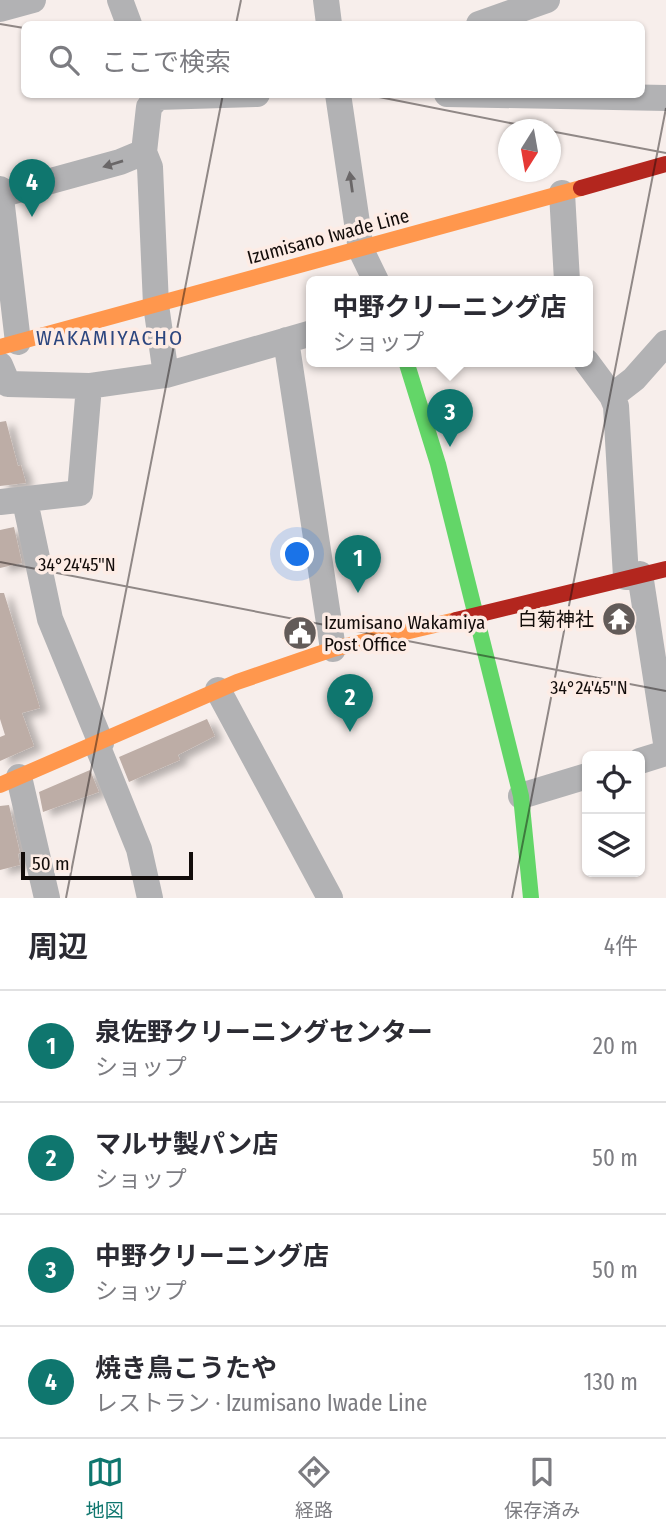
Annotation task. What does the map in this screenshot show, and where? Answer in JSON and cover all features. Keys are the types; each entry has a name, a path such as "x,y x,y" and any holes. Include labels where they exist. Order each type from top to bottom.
{"street":[{"path":"0,9 33,0"},
{"path":"120,0 128,21"},
{"path":"326,0 329,21"},
{"path":"488,21 547,0"},
{"path":"154,98 149,107 144,152 150,167 156,305 166,375"},
{"path":"339,98 361,250 374,276"},
{"path":"645,98 666,98"},
{"path":"0,195 120,162 144,152"},
{"name":"Izumisano Iwade Line","path":"9,344 361,250 666,164"},
{"path":"0,188 9,344"},
{"path":"562,193 567,276"},
{"path":"0,365 8,384 89,386 166,375 299,337 333,649"},
{"path":"612,396 634,379 666,343"},
{"path":"409,367 438,464 521,796 531,898"},
{"path":"590,367 612,396 616,406 633,576 666,743"},
{"path":"89,386 80,493 13,501 50,619 139,849 150,898"},
{"path":"47,898 9,781 218,690 333,649 666,569"},
{"path":"218,690 330,898"},
{"path":"645,759 666,753"},
{"path":"521,796 582,778"}],"building":[{"path":"6,421 18,466 21,465 26,483 0,486 0,422"},
{"path":"14,527 22,563 0,568 0,530"},
{"path":"0,593 4,593 40,708 22,713 34,746 0,761 0,737 5,735 0,719"},
{"path":"207,719 215,736 178,755 180,760 129,782 119,757"},
{"path":"90,770 99,792 43,812 39,792"},
{"path":"9,805 20,853 20,865 0,870 0,806"}],"traffic: fast":[{"path":"408,367 438,464 521,796 531,898"}],"traffic: slow":[{"path":"0,347 581,188"},
{"path":"0,785 237,682 333,649 456,620"}],"traffic: jam":[{"path":"581,188 666,164"},
{"path":"456,620 666,569"}],"place":[{"name":"焼き鳥こうたや","path":"32,217"},
{"name":"中野クリーニング店","path":"450,447"},
{"name":"泉佐野クリーニングセンター","path":"358,593"},
{"name":"白菊神社","path":"619,619"},
{"name":"Izumisano Wakamiya Post Office","path":"300,633"},
{"name":"マルサ製パン店","path":"350,732"}],"district":[{"name":"WAKAMIYACHO","path":"110,338"}]}
